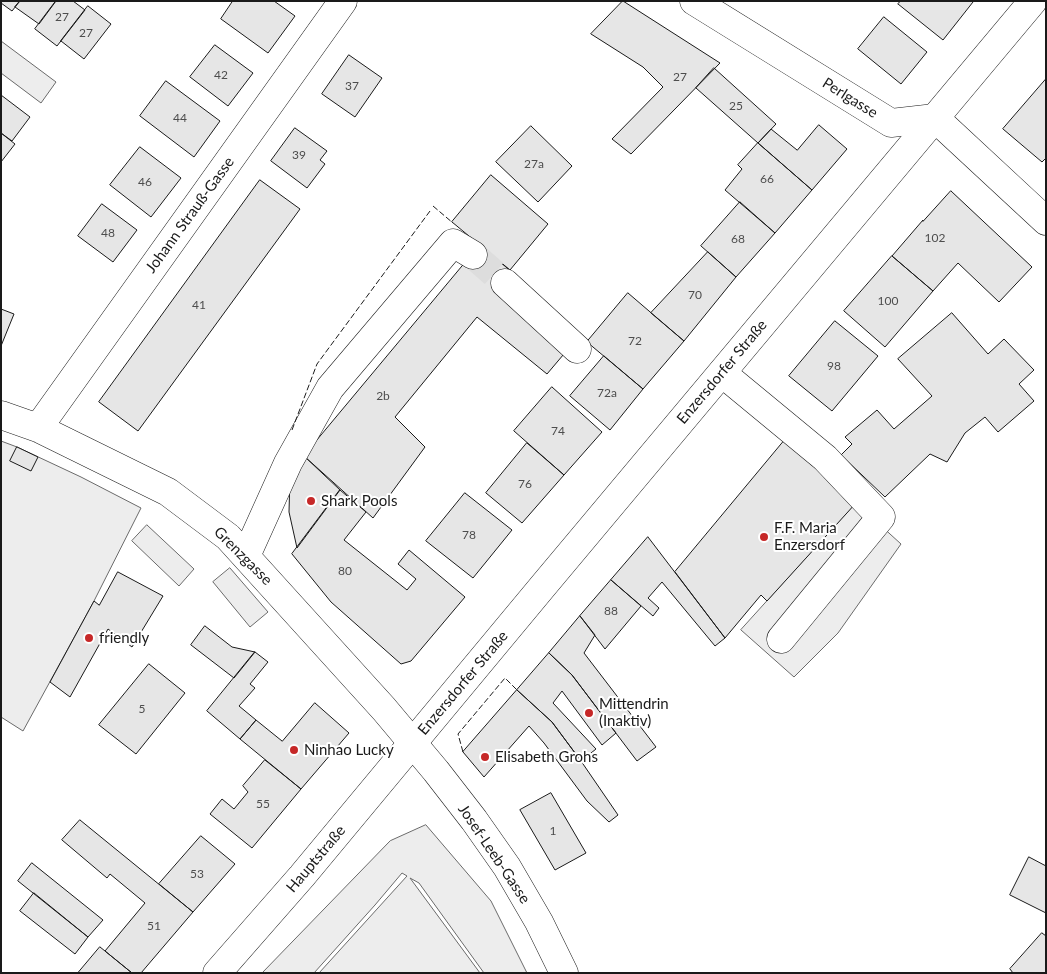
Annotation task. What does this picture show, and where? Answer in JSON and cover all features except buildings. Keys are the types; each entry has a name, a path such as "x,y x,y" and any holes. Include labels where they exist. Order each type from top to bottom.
{"street":[{"name":"Johann Strauß-Gasse","path":"38,428 343,1"},
{"name":"Perlgasse","path":"694,1 891,123 935,118"},
{"name":"Enzersdorfer Straße","path":"412,744 1034,1"},
{"path":"935,118 1046,221"},
{"path":"246,556 288,463 330,388 453,243 473,255"},
{"path":"505,283 577,349"},
{"path":"722,373 825,458 881,517 781,639"},
{"name":"Grenzgasse","path":"1,415 38,428 168,492 228,537 384,709 412,744"},
{"name":"Hauptstraße","path":"217,973 302,876 412,744"},
{"name":"Josef-Leeb-Gasse","path":"412,744 474,820 507,868 539,922 564,973"}],"shaded area":[{"path":"1,41 56,82 41,103 1,73"},
{"path":"1,441 81,477 141,508 94,601 23,731 1,717"},
{"path":"856,503 901,544 838,633 794,677 741,630"},
{"path":"147,525 194,569 179,586 132,541"},
{"path":"230,568 268,612 250,627 213,582"},
{"path":"426,825 491,901 527,973 484,973 419,883 410,878 480,973 319,973 407,876 402,873 314,973 262,973 390,841"}],"tunnel":[{"path":"473,255 505,283"}],"fence":[{"path":"433,206 453,223"},
{"path":"292,430 317,364 430,211"},
{"path":"463,752 458,734 505,678 517,690"}],"place":[{"name":"Shark Pools","path":"311,501"},
{"name":"F.F. Maria Enzersdorf","path":"764,537"},
{"name":"friendly","path":"89,638"},
{"name":"Mittendrin (Inaktiv)","path":"589,713"},
{"name":"Ninhao Lucky","path":"294,750"},
{"name":"Elisabeth Grohs","path":"485,757"}]}
